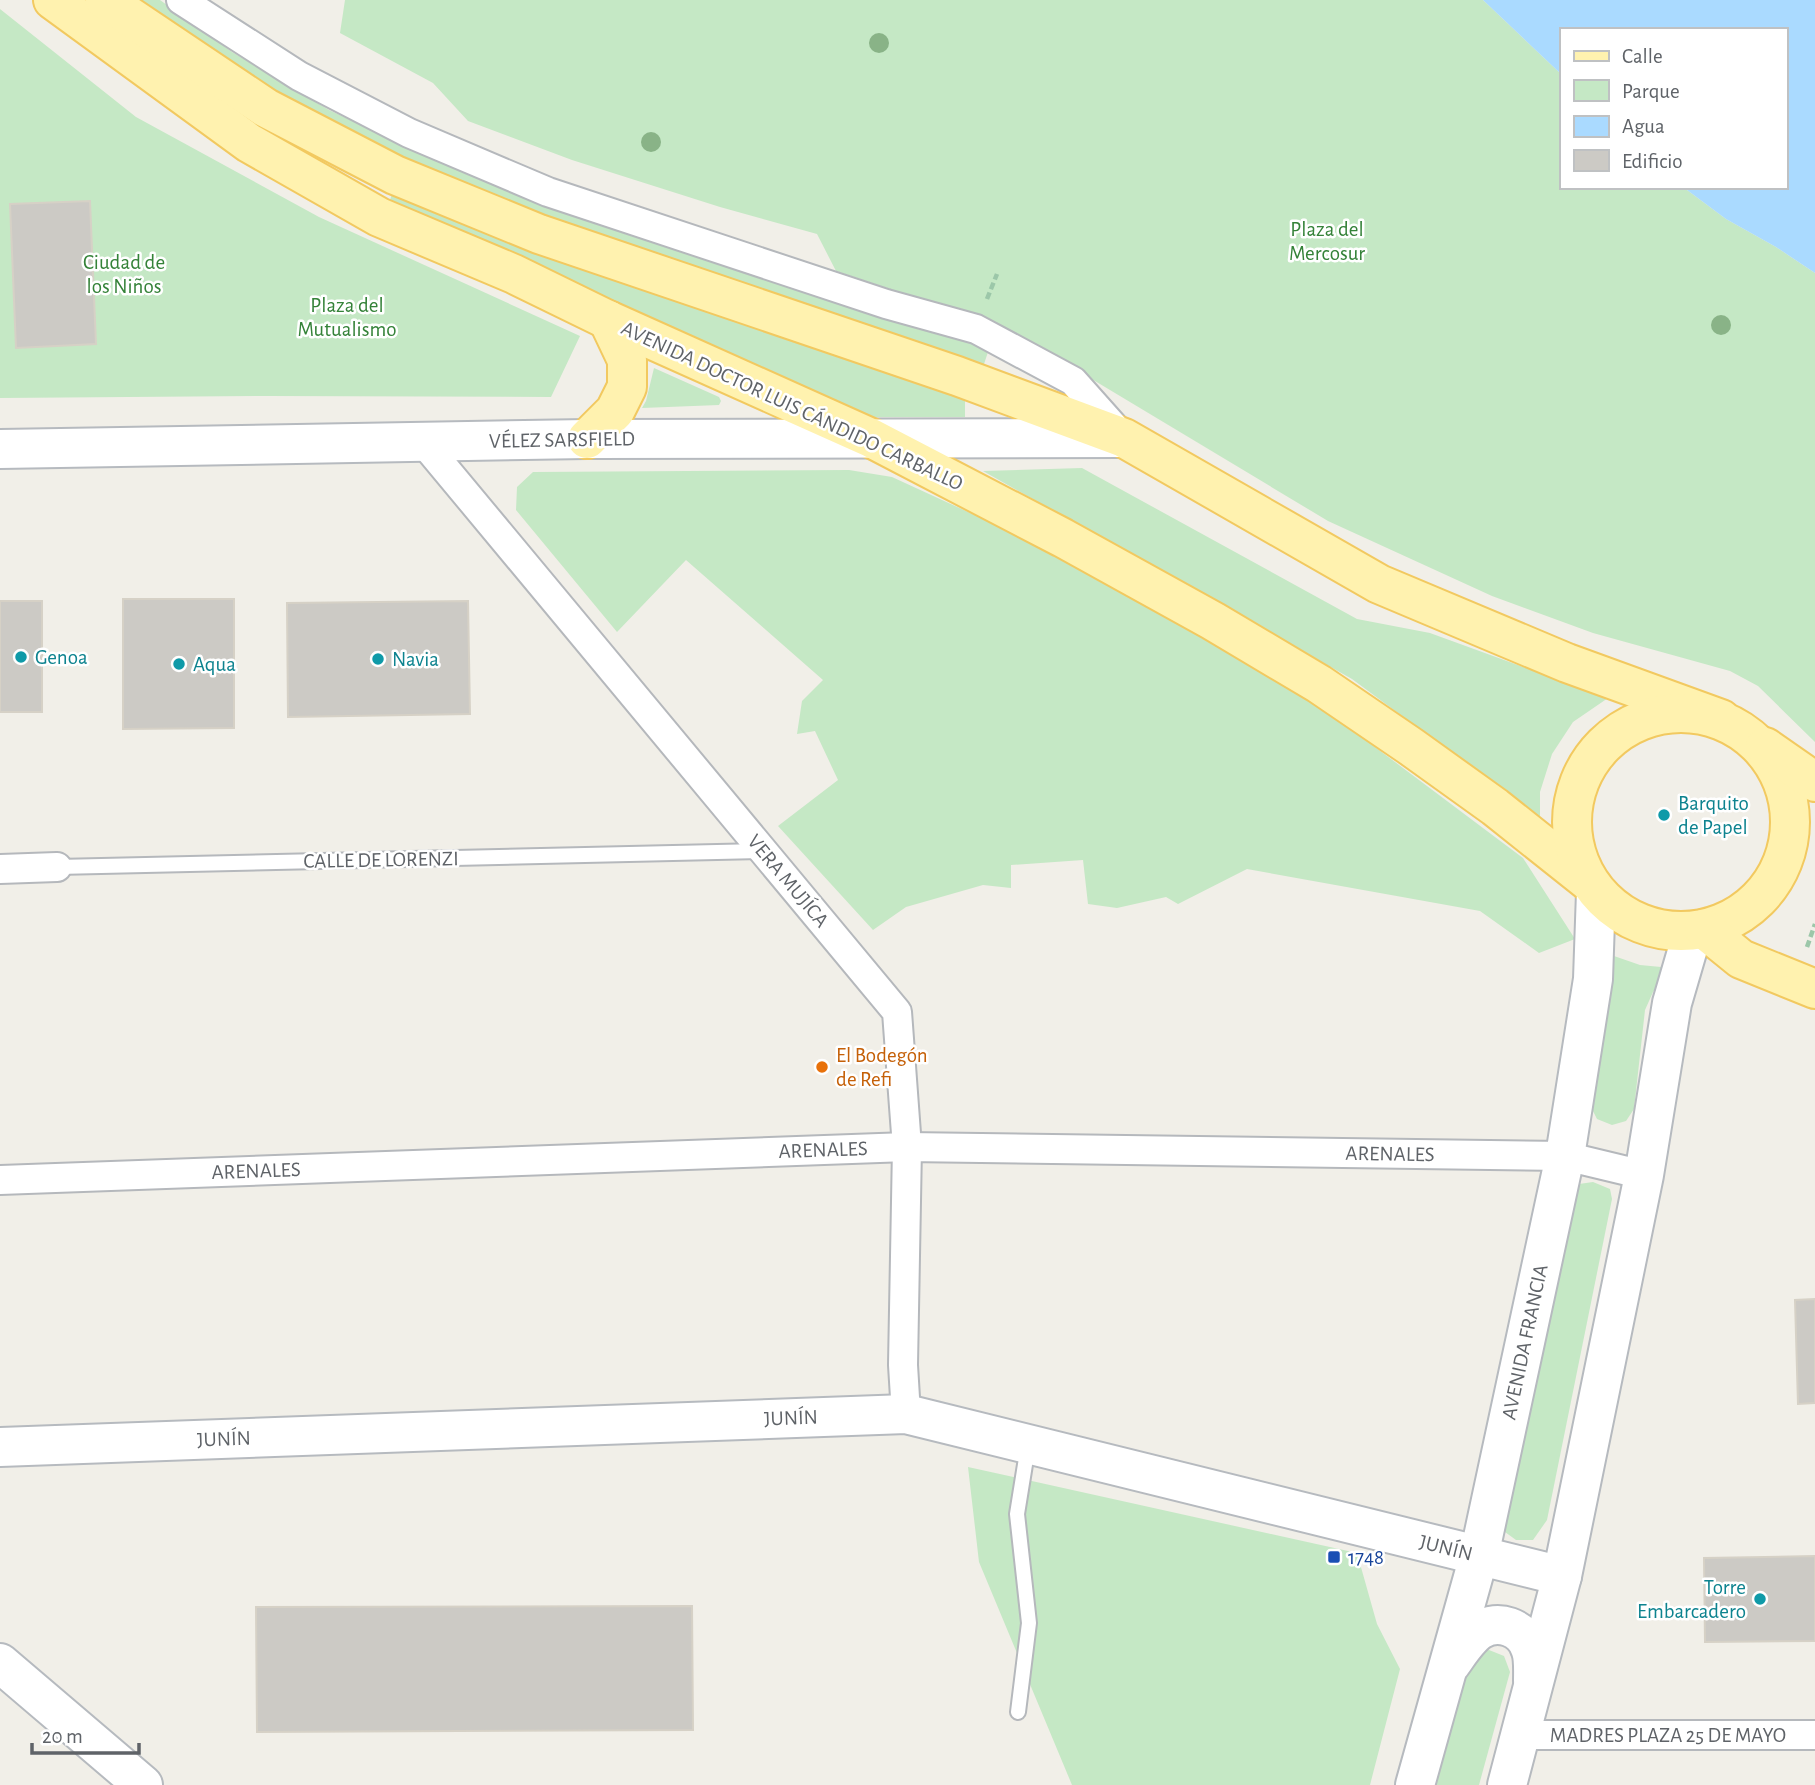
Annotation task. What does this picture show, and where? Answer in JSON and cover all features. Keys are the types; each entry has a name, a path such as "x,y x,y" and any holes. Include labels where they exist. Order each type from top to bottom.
{"main road":[{"name":"AVENIDA DOCTOR LUIS CÁNDIDO CARBALLO","path":"53,0 249,143 379,217 514,274 608,320 871,438 1075,544 1213,621 1319,684 1410,746 1495,807 1592,886"},
{"path":"105,0 266,108 395,175 539,234 957,376 1124,438 1379,584 1567,663 1736,728 1815,782"},
{"path":"587,439 615,411 627,387 627,360 608,320"},
{"name":"VÉLEZ SARSFIELD","path":"0,449 587,439 1124,438"},
{"path":"1682,712 1736,728 1778,769 1790,808 1788,848 1771,885 1741,914 1699,930 1657,929 1623,915 1592,886 1573,831 1572,806 1584,768 1609,738 1643,719 1682,712"},
{"name":"AVENIDA FRANCIA","path":"1415,1785 1479,1556 1565,1156 1593,979 1592,886"},
{"path":"1699,930 1741,959 1815,989"},
{"path":"1507,1785 1562,1576 1644,1175 1672,1003 1699,930"},
{"name":"JUNÍN","path":"0,1447 906,1413 1562,1576"},
{"path":"1448,1667 1479,1630 1504,1625 1518,1632 1531,1649 1533,1686"},
{"path":"0,1663 143,1785"}],"street":[{"path":"181,0 299,76 409,133 548,192 886,303 976,329 1073,381 1124,438"},
{"name":"VERA MUJÍCA","path":"423,442 897,1012 907,1147 903,1366 906,1413"},
{"name":"CALLE DE LORENZI","path":"0,869 57,867"},
{"name":"ARENALES","path":"0,1180 907,1147 1565,1156 1644,1175"},
{"name":"MADRES PLAZA 25 DE MAYO","path":"1520,1735 1815,1735"}],"lane":[{"name":"CALLE DE LORENZI","path":"57,867 763,851"},
{"path":"1018,1712 1029,1623 1017,1514 1028,1444"}],"path":[{"path":"1806,949 1815,924"}],"green space":[{"path":"132,0 160,0 232,52 329,110 442,162 630,231 989,349 983,367 517,211 346,138"},
{"name":"Plaza del Mercosur","path":"345,0 1483,0 1560,73 1560,189 1686,189 1726,219 1815,273 1815,742 1758,686 1730,671 1593,633 1492,596 1328,521 1025,339 965,314 836,271 817,234 720,207 572,160 468,121 433,83 340,33"},
{"name":"Ciudad de los Niños","path":"0,9 136,117 319,217 580,336 551,397 0,398"},
{"path":"392,194 965,397 965,417 861,417 388,206"},
{"path":"654,368 719,397 719,405 642,408"},
{"path":"1082,468 1357,619 1430,633 1608,698 1573,722 1552,754 1540,792 1540,818 1352,679 983,471"},
{"path":"849,470 892,477 1103,574 1327,711 1523,858 1575,939 1539,953 1480,911 1247,869 1178,904 1166,897 1117,908 1088,904 1083,860 1011,865 1011,888 983,885 906,907 873,930 778,826 838,780 815,731 797,734 802,701 823,680 686,560 617,632 516,510 517,487 533,472"},
{"path":"1614,956 1640,965 1661,967 1666,971 1645,1010 1634,1109 1626,1121 1612,1125 1597,1119 1591,1107 1609,960"},
{"path":"1593,1182 1610,1189 1612,1199 1547,1520 1533,1540 1516,1540 1505,1532 1503,1517 1571,1198 1579,1184"},
{"path":"968,1467 1357,1553 1377,1624 1400,1669 1370,1785 1072,1785 979,1562"},
{"path":"1489,1650 1504,1656 1510,1672 1479,1785 1429,1785 1462,1667 1473,1654"}],"water":[{"path":"1483,0 1815,0 1815,273 1726,219 1686,189 1787,189 1787,28 1560,28 1560,73"}],"building":[{"path":"90,201 96,344 16,348 10,204"},
{"name":"Aqua","path":"123,599 234,599 234,728 123,729"},
{"name":"Genoa","path":"0,601 42,601 42,712 0,712"},
{"name":"Navia","path":"468,601 470,714 288,717 287,603"},
{"path":"1815,1299 1815,1403 1798,1404 1795,1300"},
{"name":"Torre Embarcadero","path":"1815,1556 1815,1641 1705,1642 1704,1558"},
{"path":"692,1606 693,1730 257,1732 256,1607"}],"place":[{"name":"Genoa","path":"21,657"},
{"name":"Navia","path":"378,659"},
{"name":"Aqua","path":"179,664"},
{"name":"Barquito de Papel","path":"1664,815"},
{"name":"El Bodegón de Refi","path":"822,1067"},
{"name":"1748","path":"1334,1557"},
{"name":"Torre Embarcadero","path":"1760,1599"}],"park label":[{"name":"Plaza del Mutualismo","path":"347,317"}]}
